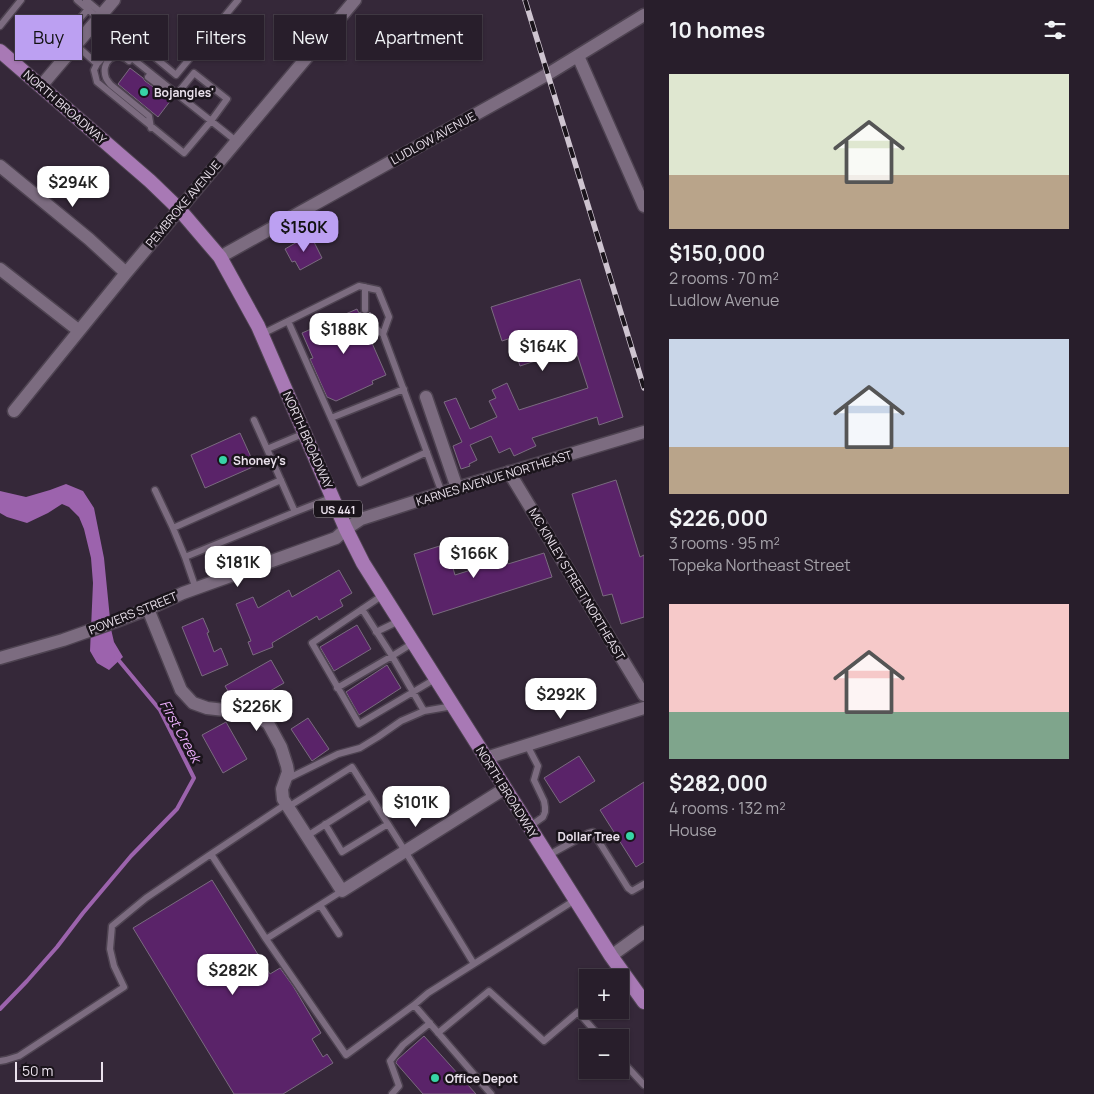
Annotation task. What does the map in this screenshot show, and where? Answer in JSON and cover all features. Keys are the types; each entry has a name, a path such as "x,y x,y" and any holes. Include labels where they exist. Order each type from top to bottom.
{"main road":[{"name":"NORTH BROADWAY","path":"0,51 150,181 179,209 220,257 262,334 346,529 363,563 575,900 611,956 644,1002"}],"street":[{"path":"101,15 114,0"},
{"name":"PEMBROKE AVENUE","path":"14,411 78,330 355,0"},
{"name":"LUDLOW AVENUE","path":"220,257 539,79 644,15"},
{"path":"82,38 92,26"},
{"path":"578,56 644,206"},
{"path":"41,86 63,60"},
{"path":"0,166 89,238 126,273"},
{"path":"0,269 78,330"},
{"path":"426,397 457,488"},
{"name":"KARNES AVENUE NORTHEAST","path":"346,529 361,520 457,488 644,432"},
{"name":"MC KINLEY STREET NORTHEAST","path":"509,472 644,695"},
{"name":"POWERS STREET","path":"0,658 114,622 196,589 336,538 346,529"},
{"path":"148,609 181,690 193,703 207,708 251,712 268,723 281,747 287,766 288,772 282,789 283,799 342,891 504,788"},
{"path":"486,758 644,708"},
{"path":"611,956 644,932"}],"lane":[{"path":"0,26 21,0"},
{"path":"77,0 98,15"},
{"path":"86,0 99,15"},
{"path":"157,60 176,75 238,0"},
{"path":"82,16 88,9"},
{"path":"82,50 97,64"},
{"path":"177,94 194,73 227,100 211,121 184,153 97,82 94,70 108,52 122,50 168,88 177,94 211,121 236,141"},
{"path":"151,128 149,116 111,85 106,78 105,67 110,58 124,56 160,86 168,88"},
{"path":"262,334 359,286 378,290 389,317 384,334"},
{"path":"365,287 365,310"},
{"path":"288,321 360,483 427,452"},
{"path":"371,325 384,334 442,493"},
{"path":"331,418 404,389"},
{"path":"254,420 295,512"},
{"path":"267,449 305,433"},
{"path":"173,528 281,480"},
{"path":"155,490 173,528 196,589"},
{"path":"185,557 333,497"},
{"path":"383,595 312,643 359,724 435,679"},
{"path":"362,609 424,711"},
{"path":"376,632 399,620"},
{"path":"337,688 413,643"},
{"path":"285,780 338,754 360,748 401,721 424,711 453,706"},
{"path":"527,745 538,766 534,780 544,801 546,812 529,827"},
{"path":"3,1061 19,1056 124,987 114,966 110,950 112,926 146,898 211,854 287,805 352,768 474,964"},
{"path":"306,836 370,796"},
{"path":"325,824 342,852 388,824"},
{"path":"548,856 588,832 593,832 628,888 632,891 644,884"},
{"path":"211,854 266,939 346,1055 428,993 575,900"},
{"path":"266,939 342,891"},
{"path":"320,905 338,934"},
{"path":"438,1033 488,991 544,1041 578,1012 593,1029"},
{"path":"414,1005 491,1094"},
{"path":"392,1094 399,1086 390,1061 403,1045 430,1023"},
{"path":"629,1068 644,1085"}],"shaded area":[{"path":"66,484 83,491 94,508 104,558 111,629 114,642 123,657 109,670 97,663 90,651 93,583 91,558 79,517 69,507 62,504 27,523 0,513 0,491 26,497"}],"building":[{"name":"Bojangles'","path":"130,68 171,100 158,117 118,84"},
{"path":"304,238 307,243 313,240 322,258 300,270 295,261 292,262 285,249"},
{"path":"580,279 623,417 599,425 597,417 532,438 536,446 514,456 510,448 499,453 491,436 470,445 477,460 469,464 470,466 461,469 453,446 462,442 444,402 456,398 470,429 497,417 489,401 496,398 492,390 507,383 519,410 588,388 575,348 520,366 511,338 502,341 491,307"},
{"path":"357,309 359,313 365,315 370,312 373,321 367,322 365,327 386,375 372,381 373,384 336,401 327,397 310,359 313,358 302,333"},
{"name":"Shoney's","path":"240,433 255,466 205,488 191,455"},
{"path":"616,480 640,557 644,555 644,617 621,624 612,594 603,596 572,494"},
{"path":"446,544 455,575 506,559 508,564 544,553 552,577 433,615 414,554"},
{"path":"339,570 352,593 340,600 343,606 319,620 317,616 272,643 273,647 253,655 248,642 251,641 236,604 253,597 258,608 289,590 292,597"},
{"path":"203,618 214,652 221,648 228,665 202,676 182,627"},
{"path":"357,625 371,649 334,671 320,647"},
{"path":"271,660 284,683 247,704 235,703 225,686"},
{"path":"387,665 401,688 359,715 346,692"},
{"path":"308,718 329,749 312,761 291,729"},
{"path":"226,722 247,759 223,773 202,735"},
{"path":"579,756 595,781 560,803 544,778"},
{"name":"Dollar Tree","path":"644,782 644,862 636,867 600,810"},
{"path":"212,880 270,974 280,968 293,986 321,1033 312,1039 323,1057 327,1054 333,1063 283,1094 234,1094 133,928"},
{"name":"Office Depot","path":"424,1036 476,1094 423,1094 396,1062"}],"waterway":[{"name":"First Creek","path":"0,1009 57,947 131,856 177,809 194,778 160,710 116,657"}],"railway":[{"path":"525,0 644,388"}],"place":[{"name":"Bojangles'","path":"144,92"},
{"name":"Shoney's","path":"223,460"},
{"name":"Dollar Tree","path":"630,836"},
{"name":"Office Depot","path":"435,1078"}]}
